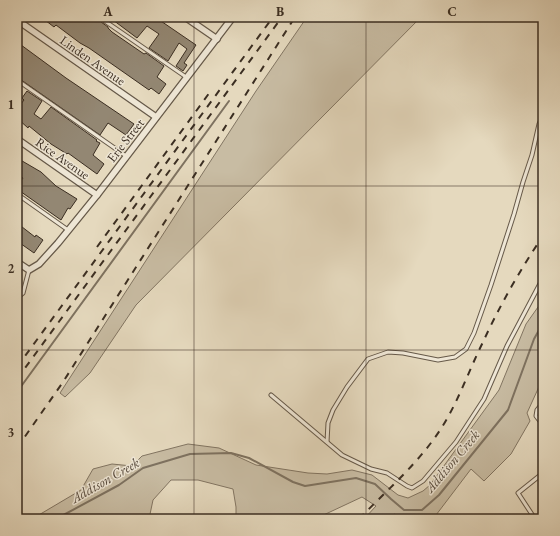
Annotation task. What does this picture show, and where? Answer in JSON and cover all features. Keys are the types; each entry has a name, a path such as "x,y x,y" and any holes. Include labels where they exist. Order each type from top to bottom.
{"street":[{"path":"185,17 217,39"},
{"name":"Erie Street","path":"29,270 39,264 97,195 233,17"},
{"name":"Linden Avenue","path":"17,20 156,117"},
{"name":"Rice Avenue","path":"17,139 97,195"},
{"path":"17,262 29,270"}],"lane":[{"path":"99,17 186,77"},
{"path":"17,80 126,156"},
{"path":"327,442 328,423 333,410 346,387 368,359 388,352 438,360 456,357 466,349 474,333 491,285 514,214 532,155 539,124 543,115"},
{"path":"17,194 68,230"},
{"path":"17,298 23,294 29,270"},
{"path":"271,395 342,455 371,469 387,473 412,488 424,481 456,442 484,400 507,346 543,278"},
{"path":"543,387 541,404 537,410 536,416 543,425"},
{"path":"535,519 518,493 543,473"}],"shaded area":[{"path":"307,17 421,17 136,305 90,373 65,397 60,393 256,91"},
{"path":"543,300 543,378 527,413 530,421 511,454 484,481 471,469 433,519 408,519 394,514 389,519 364,519 376,506 362,497 315,519 236,519 233,489 198,480 171,480 153,500 149,519 32,519 81,490 93,469 112,464 132,466 142,456 188,444 219,448 256,465 308,473 327,474 352,470 372,475 398,495 408,498 423,491 430,485 499,390 526,324"}],"building":[{"path":"41,17 56,17 61,21 63,17 96,17 112,32 164,66 157,77 166,84 159,94 151,88 149,90 56,25 54,27"},
{"path":"104,17 155,17 196,45 184,63 187,65 183,71 176,66 187,49 179,43 168,61 149,48 159,34 147,26 137,38 113,20 112,22"},
{"path":"17,42 66,78 134,124 126,135 108,123 100,135 17,77"},
{"path":"27,91 42,101 34,114 41,119 51,107 100,143 93,155 104,164 97,174 68,153 67,154 51,144 29,126 28,128 17,118 17,109 24,100 22,98"},
{"path":"17,158 41,172 56,186 77,199 70,209 68,208 61,220 17,189 17,186 23,178 17,174"},
{"path":"17,223 35,237 36,235 43,240 34,253 17,241"}],"waterway":[{"path":"17,392 229,101"},
{"name":"Addison Creek","path":"56,519 119,485 143,468 190,454 231,453 249,458 293,482 305,486 356,478 375,484 404,510 422,510 439,495 508,410 534,339 543,323"}],"railway":[{"path":"17,367 273,17"},
{"path":"17,379 282,17"},
{"path":"17,448 63,382 295,17"},
{"path":"97,247 210,92"},
{"path":"359,519 424,452 442,427 454,406 503,302 543,236"}]}
